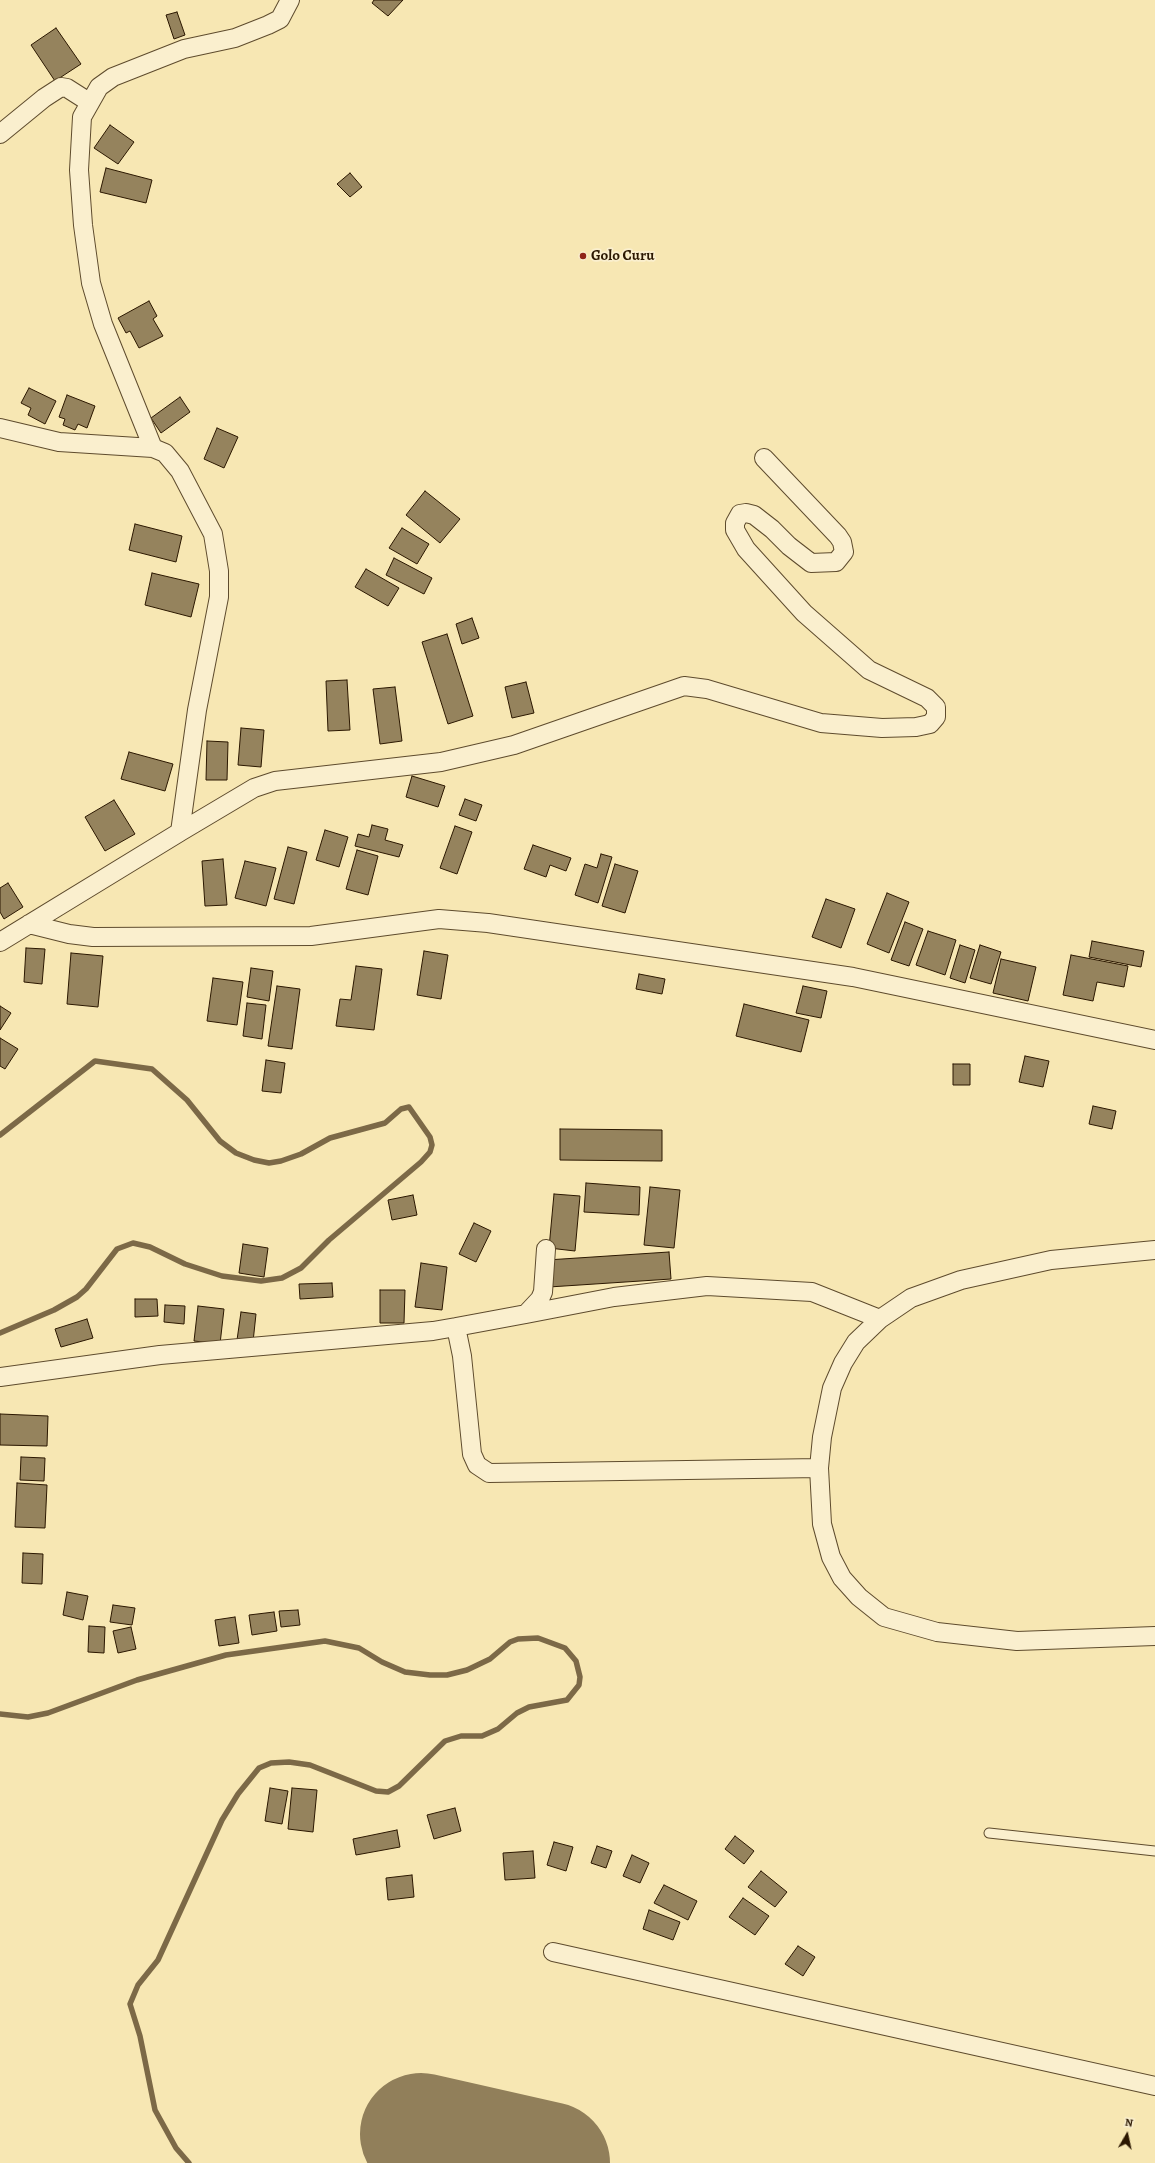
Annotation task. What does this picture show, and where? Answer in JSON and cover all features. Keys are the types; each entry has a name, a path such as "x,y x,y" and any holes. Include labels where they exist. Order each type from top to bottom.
{"street":[{"path":"153,448 103,324 91,283 82,225 79,170 82,117 89,102 99,87 113,77 184,49 235,38 280,19 290,0"},
{"path":"0,134 55,89 61,87 67,88 89,102"},
{"path":"0,428 59,442 153,448 165,453 180,471 213,534 219,571 219,597 197,710 180,832"},
{"path":"0,942 254,788 275,781 441,762 514,745 684,686 707,689 821,723 882,728 916,727 930,724 936,717 936,707 927,698 869,670 804,613 746,548 735,530 735,523 740,514 746,512 754,515 772,529 789,546 811,563 836,562 844,552 842,542 838,536 764,458"},
{"path":"29,924 70,934 93,937 311,936 439,919 488,923 853,977 1155,1040"},
{"path":"526,1314 540,1298 543,1292 546,1249"},
{"path":"1155,1250 1051,1260 961,1280 911,1298 880,1319 856,1342 843,1363 832,1388 822,1437 819,1468 822,1524 831,1557 842,1578 859,1598 884,1617 937,1632 1018,1641 1155,1636"},
{"path":"0,1377 160,1355 433,1331 614,1297 707,1286 812,1292 880,1319"},
{"path":"456,1327 462,1356 472,1454 477,1465 489,1473 819,1468"},
{"path":"553,1952 1155,2086"}],"lane":[{"path":"989,1833 1155,1851"}],"building":[{"path":"374,0 403,0 388,16 372,3"},
{"path":"177,12 185,35 174,39 166,15"},
{"path":"56,28 81,64 55,81 31,45"},
{"path":"110,125 134,142 118,164 94,148"},
{"path":"106,168 152,180 146,203 100,192"},
{"path":"350,173 362,187 350,197 337,184"},
{"path":"149,301 157,316 153,319 163,336 139,348 130,331 126,333 118,318"},
{"path":"29,388 56,401 45,424 28,415 31,408 21,403"},
{"path":"67,395 95,406 87,428 78,424 75,430 63,425 65,419 59,417"},
{"path":"180,397 190,412 161,433 151,418"},
{"path":"217,428 238,437 224,468 204,459"},
{"path":"425,491 460,519 440,543 406,515"},
{"path":"135,524 182,536 176,562 129,550"},
{"path":"402,528 429,544 417,564 389,548"},
{"path":"394,558 432,578 424,594 386,575"},
{"path":"366,569 399,588 388,606 355,587"},
{"path":"152,573 199,584 191,617 145,605"},
{"path":"472,618 479,638 462,644 456,624"},
{"path":"447,634 473,716 448,724 422,642"},
{"path":"347,680 350,730 328,731 326,681"},
{"path":"526,682 534,713 512,718 505,687"},
{"path":"395,687 402,741 380,744 373,689"},
{"path":"241,728 264,730 261,767 238,765"},
{"path":"207,741 228,742 227,780 206,780"},
{"path":"129,752 173,764 165,791 121,779"},
{"path":"412,776 445,786 438,807 406,797"},
{"path":"465,799 482,805 476,821 459,815"},
{"path":"114,800 135,834 105,851 85,817"},
{"path":"372,825 388,829 385,840 403,845 399,857 355,846 358,834 369,837"},
{"path":"455,826 472,832 457,874 440,868"},
{"path":"325,830 348,837 339,867 316,860"},
{"path":"533,845 571,858 566,871 550,865 546,877 524,869"},
{"path":"288,847 307,852 294,904 274,899"},
{"path":"357,850 378,856 368,895 346,889"},
{"path":"601,854 612,857 598,903 575,895 585,864 597,868"},
{"path":"223,859 227,905 205,906 202,861"},
{"path":"245,861 276,868 266,906 235,898"},
{"path":"615,864 638,871 625,913 602,906"},
{"path":"8,883 23,907 4,919 0,912 0,888"},
{"path":"887,893 909,902 889,953 867,944"},
{"path":"826,899 855,909 841,948 812,937"},
{"path":"905,922 923,929 909,966 891,960"},
{"path":"928,931 956,940 945,975 916,965"},
{"path":"1092,941 1144,951 1141,967 1089,957"},
{"path":"960,945 975,950 965,983 950,978"},
{"path":"980,945 1001,952 991,984 970,978"},
{"path":"26,948 45,949 42,984 24,982"},
{"path":"424,951 448,955 441,999 417,995"},
{"path":"71,953 103,956 98,1007 67,1004"},
{"path":"1071,955 1128,966 1124,987 1097,982 1093,1001 1063,995"},
{"path":"1001,959 1036,967 1028,1001 993,993"},
{"path":"356,966 382,969 374,1030 336,1026 340,999 351,1000"},
{"path":"251,968 273,971 269,1001 247,997"},
{"path":"639,974 665,979 662,994 636,989"},
{"path":"213,978 243,982 237,1025 207,1021"},
{"path":"277,986 300,989 292,1049 268,1046"},
{"path":"803,986 827,991 821,1018 796,1013"},
{"path":"247,1003 266,1005 262,1039 243,1036"},
{"path":"744,1004 809,1020 801,1052 736,1036"},
{"path":"0,1006 11,1013 0,1030"},
{"path":"0,1038 18,1049 5,1069 0,1066"},
{"path":"1025,1056 1049,1061 1043,1087 1019,1082"},
{"path":"266,1060 285,1063 281,1093 262,1091"},
{"path":"953,1064 970,1064 970,1085 953,1085"},
{"path":"1093,1106 1116,1111 1112,1129 1089,1124"},
{"path":"560,1129 662,1130 662,1161 560,1160"},
{"path":"586,1183 640,1187 639,1215 584,1212"},
{"path":"650,1187 680,1190 674,1248 644,1245"},
{"path":"554,1194 580,1196 575,1251 549,1248"},
{"path":"413,1195 417,1215 392,1220 388,1200"},
{"path":"474,1223 491,1231 476,1262 459,1254"},
{"path":"243,1244 268,1248 264,1277 239,1273"},
{"path":"669,1252 671,1279 549,1287 547,1260"},
{"path":"421,1263 447,1267 442,1310 415,1307"},
{"path":"332,1283 333,1297 300,1299 299,1284"},
{"path":"380,1290 405,1290 404,1323 380,1323"},
{"path":"135,1299 157,1299 158,1316 135,1317"},
{"path":"165,1305 185,1306 184,1324 164,1322"},
{"path":"198,1306 224,1309 220,1344 194,1341"},
{"path":"241,1312 256,1314 253,1342 237,1340"},
{"path":"87,1319 93,1338 61,1347 55,1329"},
{"path":"0,1414 48,1416 47,1446 0,1445"},
{"path":"21,1457 45,1458 44,1481 20,1480"},
{"path":"17,1483 47,1485 45,1528 15,1527"},
{"path":"23,1553 43,1554 42,1584 22,1583"},
{"path":"67,1592 88,1596 83,1620 63,1615"},
{"path":"113,1605 135,1608 132,1625 110,1622"},
{"path":"298,1610 300,1625 281,1627 279,1611"},
{"path":"274,1612 277,1631 252,1635 249,1615"},
{"path":"235,1617 239,1643 219,1646 215,1620"},
{"path":"89,1626 105,1627 104,1653 88,1652"},
{"path":"131,1627 136,1649 118,1653 113,1631"},
{"path":"270,1788 288,1791 282,1824 265,1821"},
{"path":"292,1788 317,1790 313,1832 288,1829"},
{"path":"455,1808 461,1831 434,1839 427,1815"},
{"path":"397,1830 400,1847 356,1855 353,1839"},
{"path":"735,1836 754,1851 744,1864 725,1849"},
{"path":"554,1842 573,1847 566,1871 547,1865"},
{"path":"597,1846 612,1851 606,1868 591,1863"},
{"path":"533,1851 535,1878 505,1880 503,1853"},
{"path":"632,1855 649,1863 640,1883 623,1876"},
{"path":"761,1871 787,1892 775,1907 748,1887"},
{"path":"412,1875 414,1897 388,1900 386,1878"},
{"path":"664,1885 697,1901 688,1920 654,1903"},
{"path":"743,1898 769,1916 755,1935 729,1917"},
{"path":"649,1910 680,1922 673,1940 643,1929"},
{"path":"798,1946 815,1957 803,1976 785,1964"}],"waterway":[{"path":"0,1135 95,1061 152,1069 187,1100 220,1141 236,1153 254,1160 269,1163 281,1161 301,1154 330,1138 385,1123 401,1109 409,1107 430,1137 432,1145 430,1152 421,1162 329,1240 301,1268 282,1278 261,1281 222,1276 185,1264 150,1247 133,1243 117,1249 86,1289 77,1297 54,1310 0,1333"},
{"path":"0,1714 28,1717 48,1713 137,1680 226,1655 325,1641 359,1648 382,1662 405,1672 430,1675 447,1675 467,1670 490,1659 510,1642 518,1639 538,1638 565,1648 576,1661 580,1677 579,1685 567,1700 529,1707 517,1713 498,1729 482,1736 461,1736 445,1741 399,1786 388,1792 376,1791 310,1765 289,1762 271,1763 259,1768 238,1794 222,1820 158,1960 138,1985 130,2004 140,2036 155,2110 176,2148 189,2163"}],"runway":[{"path":"421,2134 549,2163"}],"place":[{"name":"Golo Curu","path":"583,256"}]}
